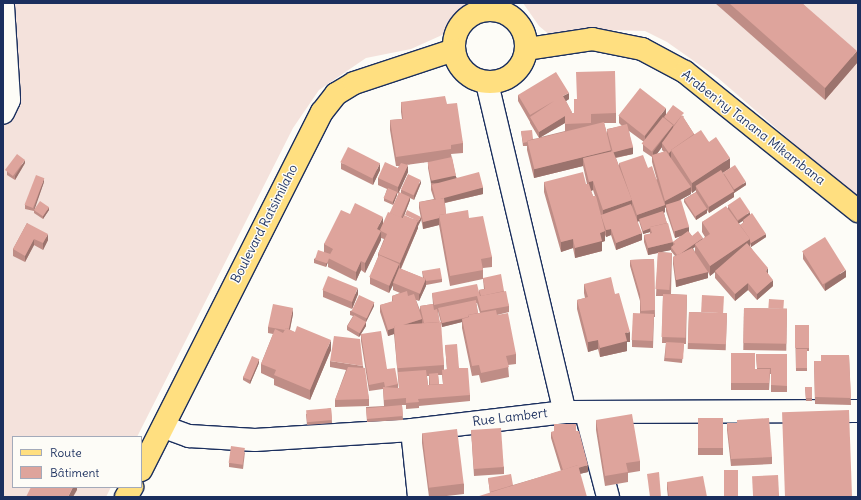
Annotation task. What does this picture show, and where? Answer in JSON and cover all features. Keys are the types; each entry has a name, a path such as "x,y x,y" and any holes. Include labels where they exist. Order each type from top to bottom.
{"main road":[{"path":"486,6 511,16 520,25 526,36 527,49 521,65 509,78 486,83 475,79 465,72 458,62 454,50 458,28 476,12 486,6"},
{"name":"Araben'ny Tanana Mikambana","path":"527,49 592,38 642,49 685,72 858,211"},
{"name":"Boulevard Ratsimilaho","path":"142,468 327,106 336,94 354,83 454,50"},
{"path":"126,497 131,488"}],"street":[{"path":"3,6 9,100 3,113"},
{"path":"486,83 575,413 608,497"},
{"name":"Rue Lambert","path":"164,427 189,436 255,440 412,430 575,413 858,411"},
{"path":"412,430 419,497"}],"shaded area":[{"path":"3,3 483,3 456,13 451,31 411,49 366,58 319,90 293,128 138,436 12,436 12,488 110,488 106,497 3,497"},
{"path":"523,3 858,3 858,199 718,78 667,42 645,31 608,30 574,30 557,41 539,26"}],"building":[{"path":"729,3 802,3 857,51 825,88"},
{"path":"615,71 616,113 591,114 591,123 565,124 565,113 574,113 574,99 577,99 576,72"},
{"path":"556,72 569,93 563,96 572,112 565,113 565,116 539,132 530,117 554,101 530,115 518,95"},
{"path":"640,88 666,108 644,136 618,116"},
{"path":"445,96 447,104 457,103 463,143 451,145 451,149 396,157 390,120 403,119 401,102"},
{"path":"673,105 684,113 674,125 664,117"},
{"path":"682,115 694,134 669,153 662,143"},
{"path":"663,117 673,125 652,152 642,143"},
{"path":"604,122 611,150 534,169 527,141"},
{"path":"627,124 633,147 613,153 607,129"},
{"path":"532,130 533,139 523,143 521,131"},
{"path":"701,130 709,142 716,137 730,158 692,183 671,150"},
{"path":"348,147 380,163 372,178 340,162"},
{"path":"613,151 632,200 603,210 593,181 589,182 583,158"},
{"path":"666,151 691,187 665,201 652,155"},
{"path":"17,154 25,160 13,176 5,170"},
{"path":"643,155 648,168 652,166 665,205 637,215 619,163"},
{"path":"452,157 456,176 431,181 428,162"},
{"path":"385,162 398,168 401,163 408,165 398,187 378,178"},
{"path":"735,165 746,182 734,189 723,173"},
{"path":"721,170 734,191 709,207 696,186"},
{"path":"479,172 483,187 436,200 432,185"},
{"path":"583,172 586,184 589,184 593,196 596,196 605,231 600,233 602,241 575,248 573,239 561,242 544,182"},
{"path":"408,174 421,180 414,195 401,189"},
{"path":"36,175 44,178 33,208 25,205"},
{"path":"388,188 397,192 393,202 384,198"},
{"path":"399,192 410,197 401,218 390,213"},
{"path":"696,192 707,209 695,216 684,200"},
{"path":"740,197 750,212 738,220 728,205"},
{"path":"444,198 446,214 439,215 439,218 423,222 419,202"},
{"path":"681,200 689,227 674,231 666,205"},
{"path":"40,201 49,207 43,216 34,210"},
{"path":"355,203 383,217 377,229 381,231 365,263 361,261 356,272 328,258 333,249 324,244 341,210 350,214"},
{"path":"631,204 642,233 616,243 611,229 606,230 601,215"},
{"path":"726,206 750,239 710,266 695,244 710,234 702,222"},
{"path":"407,210 421,217 418,222 405,215"},
{"path":"468,210 469,218 483,216 492,257 481,259 483,270 450,276 439,215"},
{"path":"663,211 667,223 650,227 651,228 643,231 639,219"},
{"path":"388,212 403,218 404,215 418,221 400,263 378,254 387,234 380,230"},
{"path":"752,213 766,234 751,243 750,239 740,225 744,222 743,220"},
{"path":"27,223 48,234 43,243 34,239 25,256 13,249"},
{"path":"668,223 673,242 648,248 644,235 652,233 650,227"},
{"path":"688,231 692,236 698,231 703,238 677,255 671,247 675,244 673,242"},
{"path":"825,237 846,270 823,284 802,251"},
{"path":"747,243 768,268 766,271 773,280 757,294 748,283 735,294 715,271"},
{"path":"692,248 708,272 676,280 673,257"},
{"path":"318,250 330,254 327,264 315,260"},
{"path":"658,252 672,253 669,290 655,289"},
{"path":"379,255 399,264 389,286 369,277"},
{"path":"654,259 655,310 641,311 640,294 630,260"},
{"path":"399,268 426,279 420,294 393,283"},
{"path":"440,268 442,279 426,281 422,271"},
{"path":"501,274 504,291 481,296 479,290 485,289 483,278"},
{"path":"328,276 358,288 352,302 322,290"},
{"path":"611,277 615,294 619,293 630,332 625,333 627,341 600,348 598,340 588,342 577,300 588,297 584,284"},
{"path":"477,284 480,296 506,291 509,306 481,311 477,296 434,305 432,293"},
{"path":"407,291 408,296 414,294 422,319 403,325 394,326 394,328 388,330 380,305 393,301 392,296"},
{"path":"663,294 687,295 685,338 661,337"},
{"path":"359,295 374,302 367,318 351,311"},
{"path":"702,295 724,296 723,313 701,312"},
{"path":"769,299 784,300 783,309 768,308"},
{"path":"476,300 478,313 442,323 438,308"},
{"path":"273,304 293,308 289,329 286,328 285,330 268,327"},
{"path":"433,304 434,310 437,309 440,322 424,323 420,306"},
{"path":"744,308 787,309 786,344 743,343"},
{"path":"496,310 497,315 508,313 516,354 506,356 509,367 481,373 479,365 472,366 462,319 469,317 468,315"},
{"path":"689,312 727,313 726,344 688,343"},
{"path":"633,313 654,314 653,341 632,340"},
{"path":"354,315 366,322 360,333 348,326"},
{"path":"441,322 444,365 397,368 394,325"},
{"path":"795,325 809,325 809,348 795,348"},
{"path":"297,326 331,340 310,390 274,375 276,370 261,364 275,329 283,333 286,328 295,332"},
{"path":"381,331 387,369 395,368 398,384 385,387 384,382 369,385 361,334"},
{"path":"334,336 360,339 363,366 330,361"},
{"path":"666,342 684,343 683,359 665,358"},
{"path":"457,344 459,368 468,368 470,395 418,399 419,402 406,403 406,398 384,400 383,387 399,388 398,372 426,370 428,385 443,384 442,370 447,369 445,345"},
{"path":"796,349 807,349 807,368 796,368"},
{"path":"731,353 755,353 755,369 770,369 769,383 731,383"},
{"path":"756,354 787,354 787,386 771,385 771,368 757,368"},
{"path":"821,355 849,355 851,398 815,397 814,361 821,361"},
{"path":"252,356 259,359 250,380 243,377"},
{"path":"348,367 365,368 369,399 335,400"},
{"path":"438,373 439,384 430,385 429,374"},
{"path":"805,387 812,387 812,398 806,398"},
{"path":"402,405 403,416 367,419 366,408"},
{"path":"331,408 332,420 307,422 306,410"},
{"path":"849,410 852,497 785,497 782,412"},
{"path":"632,414 640,461 626,463 628,472 605,476 596,420"},
{"path":"698,418 723,418 723,448 698,448"},
{"path":"769,418 772,457 731,459 727,423 737,423 737,420"},
{"path":"554,424 576,424 576,431 579,431 588,465 578,468 578,465 563,470 551,432 554,431"},
{"path":"501,428 504,467 474,469 471,430"},
{"path":"457,429 464,484 429,488 422,433"},
{"path":"231,446 245,448 242,465 229,463"},
{"path":"578,465 587,497 476,497"},
{"path":"724,470 738,470 738,497 724,497"},
{"path":"659,472 661,497 650,497 647,474"},
{"path":"511,474 513,485 490,492 488,478"},
{"path":"778,475 779,497 753,497 752,476"},
{"path":"703,476 707,497 669,497 667,482"},
{"path":"30,488 72,488 68,497 26,497"}]}
